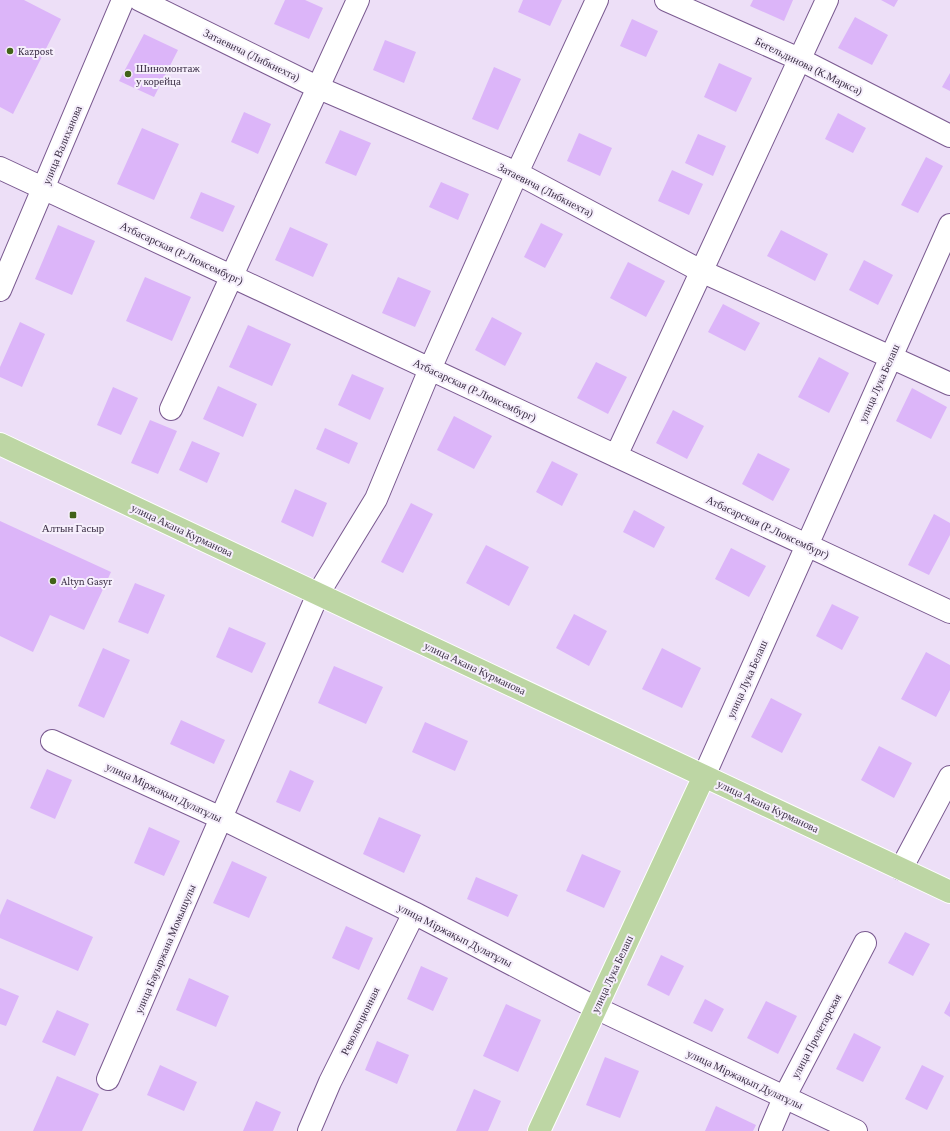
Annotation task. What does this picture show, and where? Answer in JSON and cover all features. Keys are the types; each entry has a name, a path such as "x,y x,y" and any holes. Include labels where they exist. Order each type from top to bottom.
{"main road":[{"name":"улица Акана Курманова","path":"0,445 950,892"},
{"name":"улица Лука Белаш","path":"539,1131 704,776"}],"street":[{"name":"улица Валиханова","path":"0,290 123,0"},
{"name":"Затаевича (Либкнехта)","path":"140,0 319,88 517,173 701,272 950,384"},
{"path":"171,409 358,0"},
{"name":"улица Бауыржана Момышулы","path":"108,1080 318,594 376,499 430,369 517,173 597,0"},
{"name":"Бегельдинова (К.Маркса)","path":"666,0 799,60 950,136"},
{"path":"616,456 826,0"},
{"name":"Атбасарская (Р.Люксембург)","path":"0,168 950,612"},
{"name":"улица Лука Белаш","path":"704,776 950,225"},
{"name":"улица Міржақып Дулатұлы","path":"52,741 221,818 414,913 596,1008 856,1131"},
{"path":"901,869 950,777"},
{"name":"Революционная","path":"309,1131 330,1082 414,913"},
{"name":"улица Пролетарская","path":"770,1131 784,1098 865,943"}],"building":[{"path":"0,0 24,0 61,19 13,114 0,107"},
{"path":"285,0 305,0 323,8 309,39 274,24"},
{"path":"523,0 562,0 550,26 518,12"},
{"path":"753,0 793,0 784,21 750,6"},
{"path":"881,0 898,0 894,7"},
{"path":"855,17 888,35 872,65 838,48"},
{"path":"632,19 658,31 646,57 620,46"},
{"path":"144,34 178,50 154,97 119,81"},
{"path":"385,40 416,52 404,83 373,70"},
{"path":"719,63 752,78 736,112 704,97"},
{"path":"494,67 521,79 498,130 472,119"},
{"path":"950,73 950,91 942,87"},
{"path":"244,112 271,124 258,154 231,142"},
{"path":"838,113 866,128 853,153 825,139"},
{"path":"142,128 179,144 154,200 117,184"},
{"path":"340,130 371,143 356,176 325,163"},
{"path":"579,133 612,148 600,176 567,161"},
{"path":"698,134 726,146 713,176 685,163"},
{"path":"926,157 943,166 918,213 901,205"},
{"path":"672,170 703,184 689,215 658,201"},
{"path":"441,182 469,194 458,220 429,207"},
{"path":"201,192 235,206 223,232 190,218"},
{"path":"541,223 563,234 545,268 524,257"},
{"path":"58,225 95,241 72,295 35,279"},
{"path":"290,227 328,244 313,277 275,260"},
{"path":"781,230 828,254 815,281 767,256"},
{"path":"864,260 893,275 878,305 849,290"},
{"path":"628,262 665,281 646,317 610,298"},
{"path":"145,277 191,297 172,341 126,321"},
{"path":"398,277 431,291 415,327 382,313"},
{"path":"723,304 760,323 745,351 708,332"},
{"path":"492,317 522,333 505,366 475,350"},
{"path":"20,322 45,334 22,387 0,377 0,367"},
{"path":"248,325 291,344 272,386 229,367"},
{"path":"819,357 849,373 829,413 798,397"},
{"path":"596,362 627,377 608,414 577,398"},
{"path":"352,374 384,388 370,420 338,405"},
{"path":"218,386 257,404 243,437 203,419"},
{"path":"113,387 138,398 121,435 97,425"},
{"path":"912,388 947,407 931,439 896,421"},
{"path":"673,410 704,426 687,459 656,443"},
{"path":"454,416 492,436 474,469 437,450"},
{"path":"150,420 177,431 158,474 131,463"},
{"path":"325,428 358,443 349,464 316,449"},
{"path":"192,441 220,453 207,483 179,470"},
{"path":"758,453 790,469 773,501 742,484"},
{"path":"552,461 578,474 562,506 536,492"},
{"path":"295,489 327,503 313,537 281,522"},
{"path":"411,503 433,514 403,573 381,562"},
{"path":"634,510 665,527 654,548 623,532"},
{"path":"934,514 950,523 950,535 929,575 908,565"},
{"name":"Altyn Gasyr","path":"0,521 111,572 84,630 50,615 33,652 0,636"},
{"path":"486,545 529,567 509,606 466,583"},
{"path":"731,548 766,566 749,597 715,579"},
{"path":"135,583 165,595 148,634 118,622"},
{"path":"832,604 859,617 842,650 816,636"},
{"path":"574,614 607,631 589,666 556,648"},
{"path":"229,627 266,643 252,673 216,657"},
{"path":"103,648 130,660 104,718 78,706"},
{"path":"662,648 701,668 682,708 642,689"},
{"path":"926,652 950,665 950,690 936,717 901,699"},
{"path":"334,666 383,687 366,724 318,703"},
{"path":"771,698 802,714 782,753 751,737"},
{"path":"181,720 225,740 214,764 170,744"},
{"path":"425,722 468,741 455,771 412,752"},
{"path":"879,746 912,763 894,798 861,780"},
{"path":"47,769 72,780 55,819 30,808"},
{"path":"290,770 314,781 300,812 276,802"},
{"path":"379,817 421,835 404,873 363,854"},
{"path":"149,827 180,841 164,876 134,863"},
{"path":"582,854 621,871 604,908 566,891"},
{"path":"232,861 267,877 249,918 213,903"},
{"path":"476,877 518,895 508,917 467,899"},
{"path":"7,899 93,937 78,971 0,938 0,915"},
{"path":"346,926 373,938 359,970 332,958"},
{"path":"905,932 930,944 913,976 888,963"},
{"path":"661,955 684,966 669,996 647,985"},
{"path":"421,966 448,978 433,1011 407,999"},
{"path":"189,978 229,996 216,1027 176,1010"},
{"path":"0,988 19,996 6,1026 0,1024"},
{"path":"705,999 724,1009 712,1032 693,1023"},
{"path":"766,1001 797,1016 778,1054 747,1038"},
{"path":"950,1001 950,1017 944,1013"},
{"path":"506,1004 541,1020 518,1072 483,1056"},
{"path":"57,1010 89,1024 75,1056 42,1042"},
{"path":"854,1033 881,1047 863,1082 836,1069"},
{"path":"377,1041 409,1055 397,1084 365,1070"},
{"path":"605,1057 639,1071 620,1118 586,1105"},
{"path":"160,1065 197,1082 184,1111 147,1095"},
{"path":"922,1065 944,1076 927,1110 905,1099"},
{"path":"57,1076 99,1094 82,1131 33,1131"},
{"path":"474,1089 501,1101 488,1131 456,1131"},
{"path":"256,1101 281,1112 273,1131 243,1131"},
{"path":"716,1106 756,1125 753,1131 705,1131"}],"place":[{"name":"Kazpost","path":"10,51"},
{"name":"Шиномонтаж у корейца","path":"128,74"},
{"name":"Алтын Гасыр","path":"73,515"},
{"name":"Altyn Gasyr","path":"53,581"}]}
